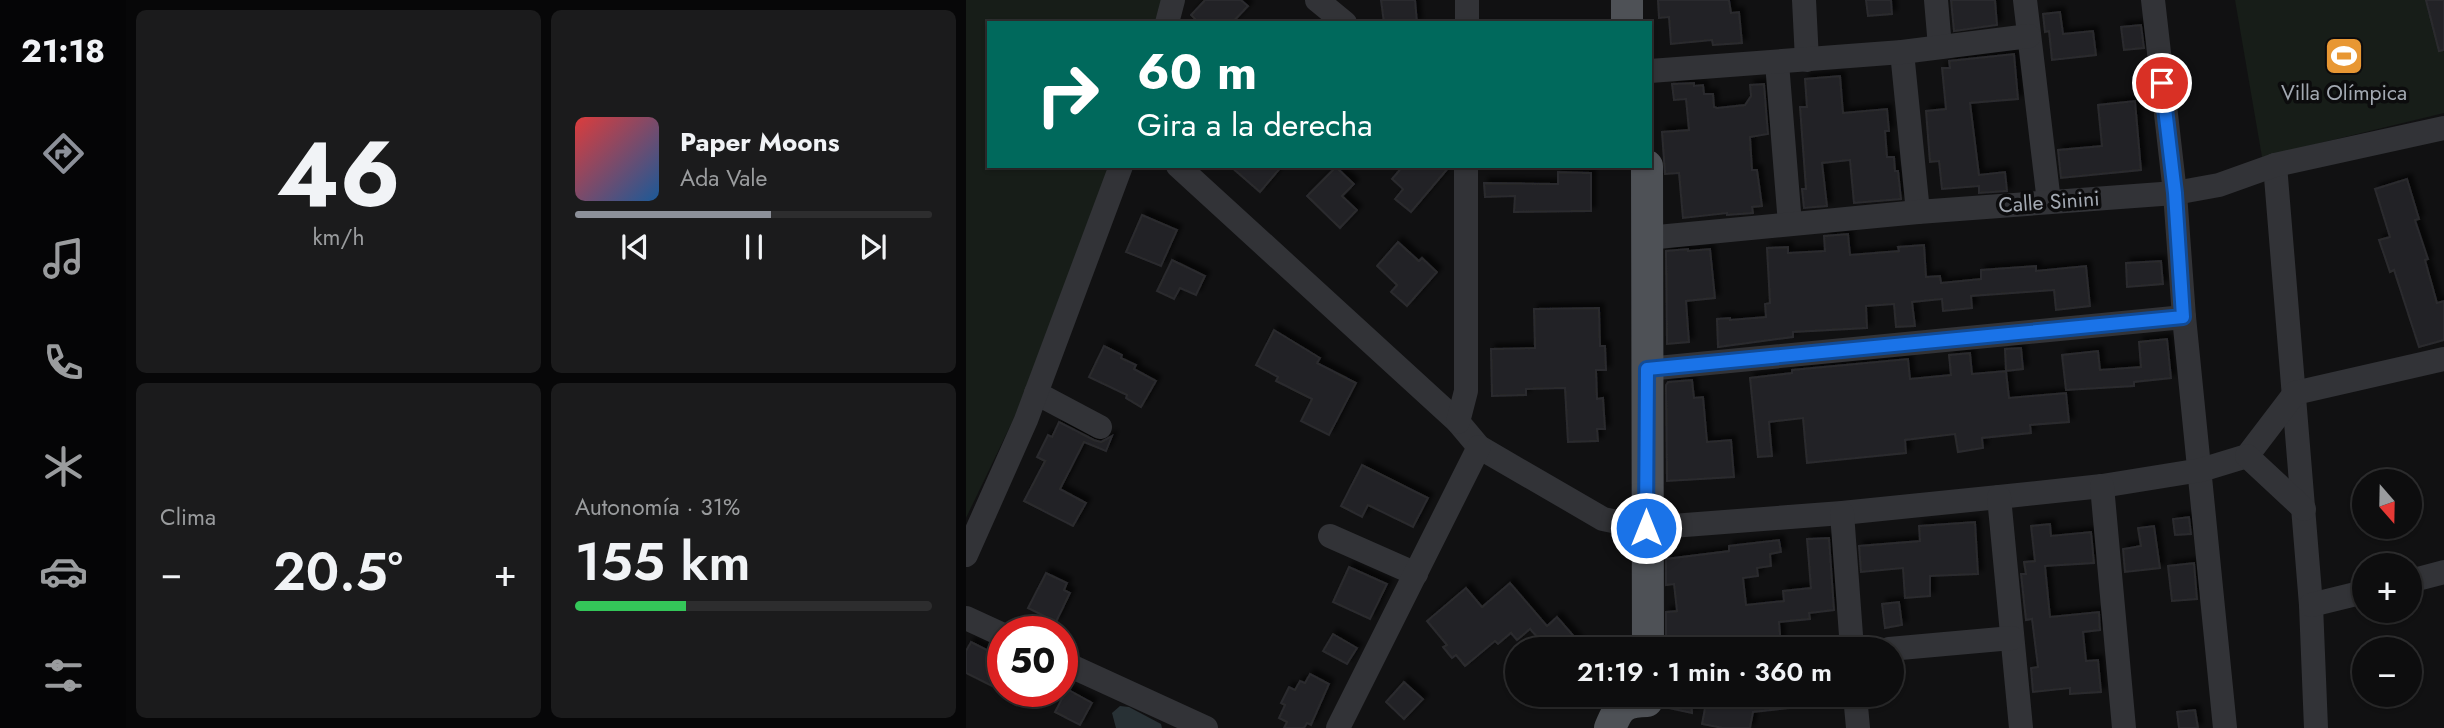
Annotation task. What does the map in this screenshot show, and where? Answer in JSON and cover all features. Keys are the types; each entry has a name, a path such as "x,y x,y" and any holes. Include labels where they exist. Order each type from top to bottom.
{"main road":[{"path":"1627,0 1628,21"},
{"path":"1646,0 1646,21"},
{"path":"1629,168 1638,526 1647,637"},
{"path":"1631,637 1647,369 1647,168"},
{"path":"1610,728 1617,710 1638,708"}],"street":[{"path":"1168,21 1173,0"},
{"path":"1317,0 1343,21"},
{"path":"1467,0 1467,21"},
{"path":"1804,0 1807,60"},
{"path":"1936,0 1940,47"},
{"path":"2025,0 2049,202"},
{"path":"2153,0 2180,192 2183,317 2201,470 2225,728"},
{"path":"1652,71 1902,52 2029,36"},
{"path":"1902,52 1918,212"},
{"path":"1777,63 1790,223"},
{"name":"Calle Sinini","path":"1647,238 1790,223 2180,192 2219,185 2275,165 2444,128"},
{"path":"2275,165 2311,605 2316,728"},
{"path":"966,555 1036,393 1120,168"},
{"path":"1180,168 1458,422 1479,447 1603,519 1638,526 1842,513 2102,486 2201,470 2247,456 2295,393 2444,359"},
{"path":"1458,422 1466,391 1466,168"},
{"path":"1647,369 2183,317"},
{"path":"1036,393 1100,428"},
{"path":"1338,728 1479,447"},
{"path":"2247,456 2304,509"},
{"path":"2102,486 2124,728"},
{"path":"1999,497 2021,728"},
{"path":"1842,513 1851,637"},
{"path":"1330,536 1416,574"},
{"path":"2422,577 2444,572"},
{"path":"2311,605 2352,595"},
{"path":"966,618 987,628"},
{"path":"1904,648 2012,638"},
{"path":"1078,669 1206,728"},
{"path":"1856,707 1858,728"}],"shaded area":[{"path":"966,0 1162,0 1156,21 987,21 987,168 1110,168 1015,416 966,518"},
{"name":"Villa Olímpica","path":"2235,0 2444,0 2444,113 2262,157"},
{"path":"1120,706 1129,707 1161,724 1162,728 1116,728 1112,713"}],"building":[{"path":"1205,0 1241,0 1248,6 1234,21 1197,21 1191,15"},
{"path":"1381,0 1415,0 1417,21 1384,21"},
{"path":"1658,0 1729,0 1731,13 1739,12 1742,43 1713,45 1712,40 1671,44 1669,17 1659,18"},
{"path":"1866,0 1891,0 1892,14 1868,16"},
{"path":"1951,0 1995,0 1997,25 1954,31"},
{"path":"2426,0 2444,0 2444,50 2439,51"},
{"path":"2060,12 2063,34 2093,31 2096,55 2052,60 2049,31 2045,32 2043,14"},
{"path":"2141,25 2144,48 2124,50 2121,27"},
{"path":"2014,54 2018,99 1970,103 1979,175 2005,172 2007,191 1979,193 1979,186 1942,189 1939,161 1930,162 1926,111 1946,109 1942,68 1950,68 1949,61"},
{"path":"1840,76 1843,113 1887,109 1887,157 1894,157 1901,199 1854,203 1850,160 1822,163 1827,206 1804,208 1802,189 1806,189 1800,107 1807,107 1805,79"},
{"path":"1694,83 1694,86 1703,85 1704,94 1713,94 1714,107 1717,108 1745,105 1751,96 1750,85 1764,84 1768,134 1750,137 1752,170 1757,170 1762,206 1752,207 1753,213 1683,218 1679,173 1665,174 1662,132 1689,130 1686,99 1674,100 1672,84"},
{"path":"2135,101 2141,170 2061,178 2058,150 2102,146 2098,105"},
{"path":"1232,168 1280,168 1260,192"},
{"path":"1337,168 1354,184 1342,196 1357,210 1340,228 1307,196"},
{"path":"1401,168 1448,168 1411,212 1395,199 1403,189 1392,179"},
{"path":"1558,172 1591,173 1591,211 1514,212 1515,196 1485,197 1484,183 1558,184"},
{"path":"2407,179 2419,219 2415,220 2428,259 2425,260 2437,303 2444,301 2444,340 2419,347 2394,270 2390,272 2379,240 2390,237 2375,189"},
{"path":"1142,215 1177,230 1161,266 1126,252"},
{"path":"1848,234 1850,255 1899,251 1898,247 1924,245 1926,277 1940,276 1941,283 1981,279 1981,270 2036,266 2036,271 2086,266 2090,306 2056,310 2054,290 1971,296 1972,308 1943,311 1942,299 1912,302 1915,326 1896,327 1894,304 1866,306 1867,328 1793,332 1793,337 1718,347 1717,319 1766,317 1765,304 1770,303 1767,248 1788,247 1788,253 1825,251 1824,236"},
{"path":"1398,242 1419,261 1422,258 1437,272 1407,306 1391,292 1397,285 1377,266"},
{"path":"1710,249 1715,298 1686,301 1689,342 1667,344 1666,251"},
{"path":"1172,260 1205,276 1196,295 1180,288 1174,299 1157,291"},
{"path":"2161,261 2163,284 2127,287 2126,263"},
{"path":"1599,308 1600,346 1605,346 1606,370 1596,370 1597,399 1603,398 1605,429 1597,429 1598,441 1568,442 1565,388 1526,389 1526,395 1492,396 1491,349 1535,348 1534,309"},
{"path":"1274,330 1320,358 1317,363 1356,383 1329,435 1301,421 1312,399 1276,381 1278,377 1256,365"},
{"path":"2167,339 2171,378 2134,382 2134,386 2066,390 2062,355 2098,351 2100,370 2141,367 2139,342"},
{"path":"1104,346 1122,355 1121,358 1136,365 1134,369 1156,381 1141,407 1126,398 1127,395 1089,377"},
{"path":"2021,348 2023,369 2006,371 2005,349"},
{"path":"1970,353 1972,374 2006,371 2009,398 2066,393 2069,422 2030,425 2031,433 1982,438 1983,448 1958,452 1955,434 1905,440 1906,453 1807,463 1803,418 1769,422 1772,456 1758,457 1750,378 1792,373 1792,370 1908,359 1910,379 1951,375 1949,355"},
{"path":"1692,380 1694,398 1703,397 1707,442 1731,440 1734,477 1667,481 1666,385 1668,382"},
{"path":"1059,422 1101,442 1112,436 1106,451 1084,442 1060,489 1086,503 1073,526 1024,501 1045,461 1037,457 1048,435 1052,437"},
{"path":"1362,465 1428,498 1413,527 1368,505 1362,517 1341,506"},
{"path":"2189,517 2191,534 2175,535 2173,519"},
{"path":"1975,522 1978,574 1930,576 1930,596 1905,598 1903,568 1861,572 1859,546 1920,541 1919,526"},
{"path":"2050,524 2051,536 2091,532 2094,563 2045,566 2050,617 2099,612 2100,630 2083,632 2086,661 2098,660 2101,692 2070,694 2070,688 2033,692 2031,668 2038,667 2032,619 2026,620 2021,574 2026,574 2024,562 2035,561 2031,526"},
{"path":"2154,526 2160,568 2125,572 2123,549 2141,546 2138,528"},
{"path":"1829,538 1834,610 1809,613 1810,619 1779,622 1780,637 1666,637 1666,612 1677,611 1674,584 1666,585 1666,559 1729,551 1729,546 1779,540 1781,552 1770,554 1771,566 1757,568 1758,576 1743,578 1746,605 1784,601 1783,591 1811,588 1807,539"},
{"path":"2194,563 2197,599 2172,601 2168,566"},
{"path":"1349,567 1387,584 1370,619 1333,602"},
{"path":"1046,573 1067,583 1064,590 1070,593 1059,616 1044,616 1028,608"},
{"path":"1510,583 1547,626 1557,617 1574,637 1537,637 1530,629 1521,637 1514,637 1511,633 1498,644 1495,641 1465,666 1456,655 1452,658 1443,647 1447,645 1427,621 1466,588 1482,607"},
{"path":"1899,602 1902,625 1885,628 1882,604"},
{"path":"1333,634 1357,648 1347,664 1323,651"},
{"path":"971,642 987,650 987,684 966,673 966,651"},
{"path":"1310,674 1329,684 1311,725 1307,723 1304,728 1284,728 1287,722 1279,718 1285,705 1281,703 1289,687 1295,690 1300,681 1305,683"},
{"path":"1404,682 1423,699 1404,719 1386,702"},
{"path":"1078,695 1092,703 1080,725 1055,712 1058,707 1078,707"},
{"path":"1664,707 1692,707 1692,713"},
{"path":"1705,707 1799,707 1753,712 1750,728 1723,728 1702,724"},
{"path":"2195,710 2198,728 2179,728 2177,712"}],"place":[{"name":"Villa Olímpica","path":"2344,56"}],"route":[{"path":"1646,528 1647,369 2183,317 2175,193 2162,83"}]}
